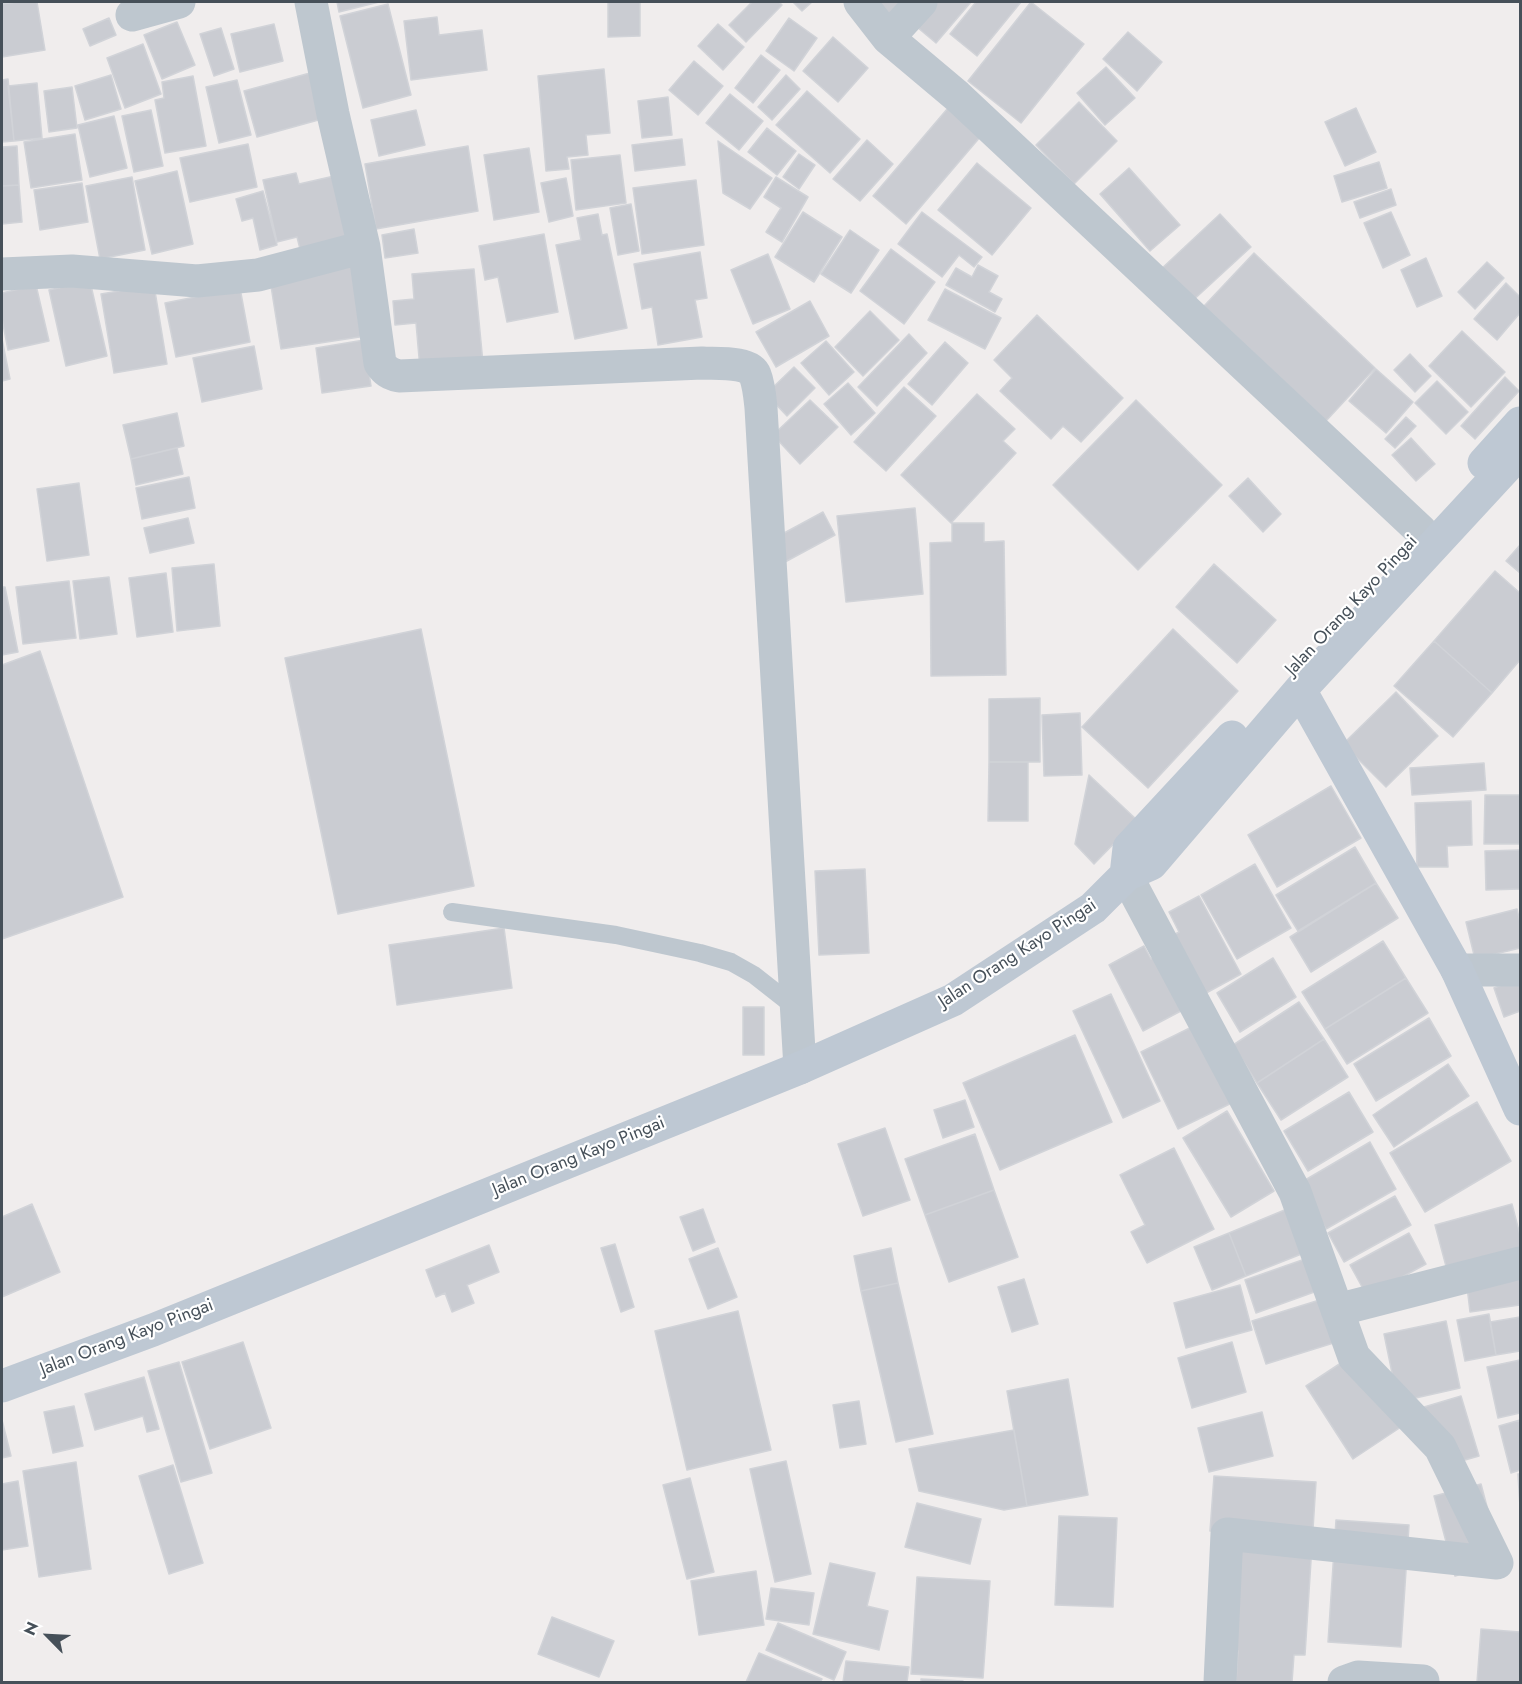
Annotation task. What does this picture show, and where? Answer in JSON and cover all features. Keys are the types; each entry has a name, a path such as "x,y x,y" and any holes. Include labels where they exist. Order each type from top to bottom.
{"main road":[{"name":"Jalan Orang Kayo Pingai","path":"1126,875 1129,848 1521,423"},
{"name":"Jalan Orang Kayo Pingai","path":"2,1386 153,1330 800,1068 953,1000 1093,908 1126,875 1150,864 1300,690 1521,452"},
{"path":"1300,690 1457,970 1521,1109"}],"street":[{"path":"132,15 179,2"},
{"path":"311,2 333,114 364,247 380,363 391,374 399,376 702,363 739,365 748,367 755,373 761,408 800,1068"},
{"path":"860,2 888,38 957,96 1421,531"},
{"path":"888,38 921,2"},
{"path":"2,274 72,271 198,281 258,275 364,247"},
{"path":"1126,875 1295,1192 1354,1357 1440,1447 1497,1563 1227,1534 1220,1683"},
{"path":"1457,970 1521,970"},
{"path":"1337,1310 1521,1263"},
{"path":"1344,1683 1358,1677 1423,1681"}],"lane":[{"path":"452,912 616,935 700,953 731,962 754,975 796,1008"}],"building":[{"path":"37,2 45,50 2,57 2,4"},
{"path":"337,2 379,2 339,12"},
{"path":"608,2 640,2 640,36 608,37"},
{"path":"752,2 779,2 782,5 746,42 729,25"},
{"path":"793,2 812,2 802,11"},
{"path":"874,2 900,2 890,15"},
{"path":"929,2 971,2 936,43 911,22"},
{"path":"976,2 1021,2 977,56 950,34"},
{"path":"1031,2 1084,44 1021,123 968,81"},
{"path":"388,4 411,95 363,108 340,16"},
{"path":"437,17 439,35 482,30 487,70 411,80 404,21"},
{"path":"109,18 116,35 90,46 83,29"},
{"path":"789,18 817,38 794,71 766,51"},
{"path":"177,22 195,65 162,79 144,35"},
{"path":"274,24 283,61 240,72 231,34"},
{"path":"718,24 744,47 723,70 698,46"},
{"path":"221,28 234,69 214,76 200,34"},
{"path":"1128,32 1162,62 1137,91 1103,59"},
{"path":"833,37 868,68 838,102 803,71"},
{"path":"143,44 161,94 125,108 107,58"},
{"path":"761,55 780,70 753,103 735,88"},
{"path":"694,61 723,86 698,115 669,90"},
{"path":"1106,67 1135,98 1105,125 1077,93"},
{"path":"604,69 610,133 586,135 588,155 567,157 569,169 546,171 538,76"},
{"path":"310,73 322,119 257,137 244,91"},
{"path":"111,75 121,109 85,120 75,86"},
{"path":"786,75 800,89 772,120 758,107"},
{"path":"193,76 206,146 165,153 155,100 164,98 162,82"},
{"path":"8,79 14,141 2,142 2,80"},
{"path":"237,80 251,135 219,143 206,87"},
{"path":"37,83 42,138 14,141 8,86"},
{"path":"72,87 77,128 49,132 44,91"},
{"path":"807,91 860,139 830,173 776,125"},
{"path":"730,94 763,121 739,150 706,123"},
{"path":"668,97 672,135 642,138 638,101"},
{"path":"1079,102 1117,141 1074,184 1036,145"},
{"path":"948,108 981,136 906,224 873,196"},
{"path":"1356,108 1376,152 1345,166 1325,122"},
{"path":"151,110 163,166 134,172 122,116"},
{"path":"416,110 425,145 379,156 371,120"},
{"path":"114,116 127,168 90,177 78,125"},
{"path":"767,128 796,151 777,175 748,152"},
{"path":"75,134 82,180 31,188 24,142"},
{"path":"682,139 685,165 635,171 632,145"},
{"path":"867,140 893,164 860,201 833,179"},
{"path":"718,141 772,178 750,209 723,193"},
{"path":"248,144 257,187 190,202 180,158"},
{"path":"17,146 19,185 2,186 2,147"},
{"path":"468,146 478,211 376,229 365,164"},
{"path":"529,148 539,212 494,220 484,155"},
{"path":"799,154 815,165 799,189 783,177"},
{"path":"620,155 626,203 576,210 571,160"},
{"path":"1379,162 1387,188 1342,202 1334,176"},
{"path":"977,163 1031,208 992,255 938,210"},
{"path":"1129,168 1180,225 1150,251 1100,194"},
{"path":"177,171 193,244 152,254 135,181"},
{"path":"296,173 299,184 343,174 358,240 301,253 297,237 277,242 263,180"},
{"path":"132,177 145,250 100,259 86,186"},
{"path":"776,177 808,197 782,242 766,232 781,208 764,197"},
{"path":"566,178 573,216 549,222 541,183"},
{"path":"696,180 704,245 642,254 633,188"},
{"path":"82,183 88,222 40,230 34,190"},
{"path":"19,185 22,222 2,224 2,186"},
{"path":"1391,189 1396,205 1360,218 1354,202"},
{"path":"263,191 277,245 260,250 253,218 242,221 236,199"},
{"path":"631,204 639,251 618,255 610,208"},
{"path":"803,212 842,237 814,282 775,257"},
{"path":"922,212 982,257 974,267 959,255 942,277 898,244"},
{"path":"1391,212 1410,255 1383,268 1364,223"},
{"path":"598,214 602,235 607,234 627,328 575,339 556,245 581,240 577,218"},
{"path":"1220,214 1251,247 1189,304 1159,271"},
{"path":"414,229 418,253 385,258 382,235"},
{"path":"850,230 879,250 851,293 821,274"},
{"path":"544,234 558,312 507,322 498,277 485,280 479,246"},
{"path":"891,249 935,282 904,324 860,291"},
{"path":"700,252 707,298 695,300 702,337 658,345 652,307 642,309 634,264"},
{"path":"1254,253 1375,368 1326,421 1204,306"},
{"path":"768,254 790,309 753,324 731,270"},
{"path":"1426,258 1442,296 1417,307 1401,270"},
{"path":"1487,262 1504,278 1475,309 1458,292"},
{"path":"978,265 998,276 989,292 1002,299 995,312 946,285 956,268 972,277"},
{"path":"356,266 366,336 281,349 270,280"},
{"path":"474,269 483,363 420,369 416,323 395,325 393,301 414,299 412,274"},
{"path":"90,281 107,356 66,366 49,290"},
{"path":"1506,283 1520,297 1520,313 1497,340 1474,319"},
{"path":"36,285 49,341 8,350 2,319 2,293"},
{"path":"154,285 167,364 114,373 101,294"},
{"path":"240,288 250,342 176,357 165,303"},
{"path":"945,289 1001,318 985,349 928,320"},
{"path":"810,301 829,336 776,367 756,332"},
{"path":"870,311 899,340 863,376 835,347"},
{"path":"1037,315 1123,398 1081,442 1063,426 1051,439 1000,391 1012,378 994,360"},
{"path":"1462,331 1505,372 1471,407 1429,366"},
{"path":"909,334 927,353 877,406 858,387"},
{"path":"2,339 10,379 2,381"},
{"path":"364,340 371,386 322,393 316,348"},
{"path":"826,341 854,372 829,395 801,363"},
{"path":"945,342 968,363 932,405 908,384"},
{"path":"254,346 262,389 202,402 193,358"},
{"path":"1410,354 1431,376 1415,392 1394,370"},
{"path":"794,367 815,388 787,416 766,394"},
{"path":"1376,369 1413,402 1386,433 1349,401"},
{"path":"1505,377 1519,391 1475,439 1461,426"},
{"path":"1437,381 1468,412 1446,434 1415,403"},
{"path":"848,383 875,413 851,435 824,404"},
{"path":"904,387 936,416 886,471 854,442"},
{"path":"977,394 1015,429 1003,441 1016,453 951,523 901,475"},
{"path":"810,400 838,427 800,464 773,435"},
{"path":"1136,400 1222,485 1138,570 1053,485"},
{"path":"177,413 184,446 131,459 123,425"},
{"path":"1406,417 1416,426 1395,448 1385,439"},
{"path":"1411,438 1435,464 1416,481 1392,455"},
{"path":"177,448 183,474 136,485 131,459"},
{"path":"189,477 195,508 142,519 136,488"},
{"path":"1248,478 1281,514 1263,532 1229,496"},
{"path":"79,483 89,555 47,561 37,489"},
{"path":"915,508 923,594 846,602 837,516"},
{"path":"823,512 835,535 785,562 773,539"},
{"path":"188,518 194,543 150,553 144,528"},
{"path":"952,523 984,523 984,542 1004,541 1006,675 931,676 930,543 952,542"},
{"path":"1520,545 1520,573 1506,561"},
{"path":"214,564 220,626 177,631 172,568"},
{"path":"1214,564 1276,620 1237,663 1176,607"},
{"path":"1495,571 1520,593 1520,660 1492,693 1434,641"},
{"path":"166,573 173,632 137,637 129,578"},
{"path":"109,577 117,634 80,639 73,581"},
{"path":"69,581 76,638 23,644 16,587"},
{"path":"2,587 5,587 18,652 2,655"},
{"path":"421,629 474,886 338,914 285,658"},
{"path":"1173,629 1238,691 1148,788 1082,727"},
{"path":"1434,641 1492,693 1453,737 1394,686"},
{"path":"40,651 123,897 2,939 2,665"},
{"path":"1396,692 1438,736 1386,787 1343,744"},
{"path":"1040,698 1040,762 989,762 989,699"},
{"path":"1080,713 1082,775 1044,776 1042,715"},
{"path":"989,762 1028,762 1028,821 988,821"},
{"path":"1484,763 1486,790 1412,795 1410,768"},
{"path":"1089,775 1137,820 1094,864 1075,844"},
{"path":"1331,786 1361,838 1277,887 1248,835"},
{"path":"1485,795 1520,795 1520,844 1484,844"},
{"path":"1471,801 1472,845 1447,846 1448,867 1417,867 1415,803"},
{"path":"1355,847 1376,883 1298,931 1276,895"},
{"path":"1520,850 1520,889 1486,890 1485,851"},
{"path":"1255,864 1291,928 1237,959 1201,895"},
{"path":"865,869 869,953 819,955 815,871"},
{"path":"1376,883 1398,918 1311,972 1290,937"},
{"path":"1199,896 1241,974 1197,998 1166,939 1179,932 1169,912"},
{"path":"1517,909 1520,922 1520,948 1475,959 1466,922"},
{"path":"504,928 512,988 397,1005 389,945"},
{"path":"1383,941 1406,978 1325,1029 1302,992"},
{"path":"1144,946 1151,959 1168,950 1196,1003 1143,1031 1109,965"},
{"path":"1273,958 1296,997 1240,1032 1217,993"},
{"path":"1406,978 1428,1013 1347,1064 1325,1029"},
{"path":"1520,978 1520,1011 1504,1017 1494,988"},
{"path":"1111,994 1160,1101 1123,1118 1073,1011"},
{"path":"1299,1002 1324,1039 1257,1083 1233,1045"},
{"path":"743,1007 764,1007 764,1055 743,1055"},
{"path":"1429,1018 1451,1056 1376,1101 1354,1064"},
{"path":"1204,1021 1242,1098 1178,1129 1141,1052"},
{"path":"1075,1035 1112,1122 1000,1170 963,1083"},
{"path":"1324,1039 1348,1077 1281,1120 1257,1083"},
{"path":"1448,1064 1469,1096 1394,1147 1373,1115"},
{"path":"1349,1092 1373,1132 1308,1171 1284,1131"},
{"path":"965,1100 974,1127 943,1138 934,1110"},
{"path":"1477,1102 1511,1161 1425,1212 1390,1153"},
{"path":"1227,1111 1274,1191 1231,1217 1183,1138"},
{"path":"885,1128 910,1200 863,1216 838,1144"},
{"path":"975,1134 994,1190 925,1215 905,1159"},
{"path":"1370,1142 1396,1189 1326,1229 1300,1183"},
{"path":"1174,1148 1214,1229 1147,1263 1131,1232 1145,1225 1120,1175"},
{"path":"994,1190 1018,1257 949,1282 925,1215"},
{"path":"1395,1196 1411,1225 1344,1262 1328,1233"},
{"path":"32,1204 60,1272 2,1297 2,1217"},
{"path":"1512,1204 1520,1235 1520,1251 1447,1270 1435,1225"},
{"path":"703,1209 715,1242 693,1251 680,1217"},
{"path":"1287,1209 1304,1253 1246,1276 1229,1233"},
{"path":"1229,1233 1246,1276 1212,1290 1194,1247"},
{"path":"1409,1233 1426,1264 1367,1296 1350,1265"},
{"path":"615,1244 634,1307 621,1312 601,1248"},
{"path":"489,1245 499,1272 467,1285 474,1303 452,1312 445,1293 436,1297 426,1270"},
{"path":"718,1248 737,1297 708,1309 689,1259"},
{"path":"891,1248 898,1283 861,1291 854,1256"},
{"path":"1305,1259 1317,1291 1256,1313 1245,1280"},
{"path":"1520,1270 1520,1305 1470,1312 1466,1278"},
{"path":"1024,1279 1038,1324 1012,1332 998,1287"},
{"path":"898,1283 933,1434 896,1442 861,1291"},
{"path":"1240,1285 1252,1330 1186,1348 1174,1303"},
{"path":"1326,1298 1340,1341 1266,1364 1252,1321"},
{"path":"738,1311 771,1450 687,1470 655,1331"},
{"path":"1489,1314 1496,1355 1465,1361 1457,1320"},
{"path":"1520,1317 1520,1351 1496,1355 1490,1322"},
{"path":"1446,1321 1460,1388 1398,1402 1384,1334"},
{"path":"243,1342 271,1428 210,1449 182,1362"},
{"path":"1232,1342 1246,1392 1192,1408 1178,1358"},
{"path":"1356,1353 1404,1425 1353,1459 1306,1386"},
{"path":"1520,1360 1520,1413 1498,1418 1487,1367"},
{"path":"179,1362 212,1473 181,1482 148,1371"},
{"path":"144,1377 159,1429 147,1432 143,1416 95,1430 85,1394"},
{"path":"1068,1379 1088,1495 1027,1506 1007,1391"},
{"path":"1461,1396 1479,1456 1451,1464 1414,1410"},
{"path":"859,1401 866,1444 840,1448 833,1405"},
{"path":"74,1406 83,1446 53,1453 44,1412"},
{"path":"1262,1412 1273,1456 1209,1472 1198,1428"},
{"path":"2,1420 11,1456 2,1458"},
{"path":"1520,1420 1520,1470 1511,1473 1499,1426"},
{"path":"1014,1430 1027,1506 1004,1510 919,1491 909,1449"},
{"path":"786,1461 811,1574 775,1582 750,1469"},
{"path":"76,1462 91,1569 39,1577 23,1471"},
{"path":"173,1465 203,1563 169,1574 139,1476"},
{"path":"1518,1474 1520,1474 1520,1507"},
{"path":"1214,1476 1316,1482 1305,1655 1294,1655 1292,1682 1236,1682 1238,1651 1225,1650 1233,1532 1210,1531"},
{"path":"690,1478 714,1572 687,1579 663,1485"},
{"path":"18,1481 28,1546 2,1550 2,1484"},
{"path":"1481,1484 1502,1563 1455,1576 1434,1496"},
{"path":"917,1503 981,1519 970,1564 905,1547"},
{"path":"1059,1516 1117,1518 1113,1607 1055,1605"},
{"path":"1336,1520 1409,1525 1401,1647 1328,1642"},
{"path":"830,1563 875,1573 867,1606 888,1611 879,1650 813,1634"},
{"path":"756,1571 764,1625 699,1635 691,1581"},
{"path":"917,1577 990,1581 983,1678 911,1674"},
{"path":"771,1588 814,1593 809,1625 766,1619"},
{"path":"552,1617 614,1641 599,1677 538,1654"},
{"path":"778,1623 846,1652 834,1680 766,1650"},
{"path":"1481,1629 1520,1632 1520,1682 1477,1682"},
{"path":"759,1653 822,1679 820,1682 746,1682"},
{"path":"846,1661 909,1667 907,1682 843,1682"},
{"path":"921,1679 963,1681 963,1682 921,1682"}]}
